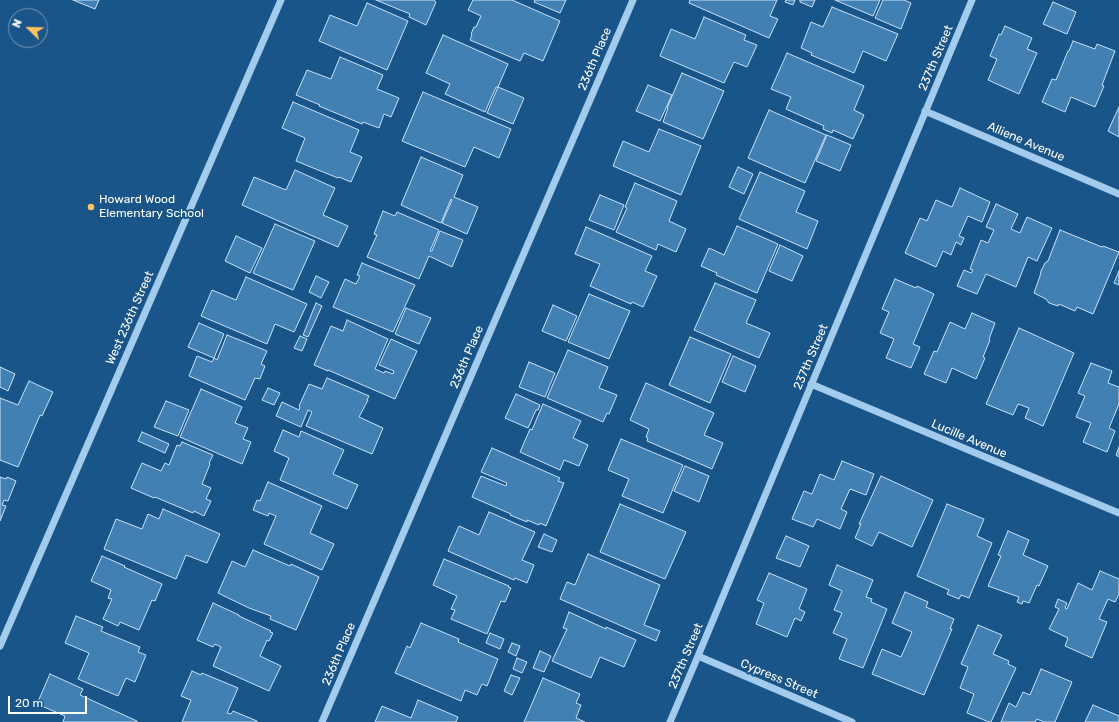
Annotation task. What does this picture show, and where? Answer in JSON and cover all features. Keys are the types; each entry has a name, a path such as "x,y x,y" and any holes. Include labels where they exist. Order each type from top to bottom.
{"street":[{"name":"West 236th Street","path":"0,646 281,0"},
{"name":"236th Place","path":"322,722 633,0"},
{"name":"237th Street","path":"670,722 972,0"},
{"name":"Alliene Avenue","path":"925,111 1119,194"},
{"name":"Lucille Avenue","path":"811,384 1119,513"},
{"name":"Cypress Street","path":"698,656 852,722"}],"building":[{"path":"73,0 99,0 95,9"},
{"path":"376,0 434,0 436,2 426,25 409,17 410,14"},
{"path":"473,0 512,0 560,21 543,61 524,53 520,61 470,40 474,27 476,27 481,16 468,10"},
{"path":"535,0 566,0 560,13 534,2"},
{"path":"690,0 777,0 770,16 778,19 769,38 689,3"},
{"path":"786,0 795,0 793,5 785,2"},
{"path":"800,0 815,0 812,7 800,2"},
{"path":"835,0 880,0 873,16"},
{"path":"883,0 904,0 911,3 901,29 875,18"},
{"path":"1053,2 1076,12 1067,34 1043,24"},
{"path":"367,3 408,21 387,70 319,41 330,15 357,26"},
{"path":"832,7 898,34 886,61 863,51 854,73 811,55 812,53 801,48 811,22 823,27"},
{"path":"704,17 746,35 744,40 757,45 747,67 734,62 724,83 660,56 671,29 695,39"},
{"path":"1005,26 1032,38 1027,49 1037,53 1019,94 988,80 997,59 990,56 999,34 1001,35"},
{"path":"443,35 508,64 485,112 445,94 450,84 426,73"},
{"path":"1073,41 1095,49 1097,44 1115,51 1102,85 1104,86 1095,107 1071,97 1065,112 1042,102 1052,79 1056,80"},
{"path":"787,53 864,86 854,110 864,115 853,139 833,130 832,133 823,129 824,126 786,109 791,97 771,89"},
{"path":"340,57 383,75 377,89 399,98 391,117 384,114 379,128 363,122 362,124 296,95 307,70 331,79"},
{"path":"682,73 724,91 703,139 663,122 667,108"},
{"path":"648,85 672,95 660,121 636,111"},
{"path":"498,87 524,98 513,124 487,113"},
{"path":"423,92 511,129 499,158 474,147 465,167 402,141"},
{"path":"293,102 359,130 350,152 362,157 351,182 296,161 305,138 282,128"},
{"path":"1119,107 1119,137 1108,131"},
{"path":"769,110 826,135 805,183 748,158"},
{"path":"659,129 701,146 681,195 613,166 623,141 649,152"},
{"path":"827,135 851,145 840,171 816,161"},
{"path":"421,157 463,175 454,197 478,207 467,234 442,223 452,200 451,199 441,223 401,205"},
{"path":"738,167 753,174 744,194 729,187"},
{"path":"295,170 335,188 323,215 348,226 338,247 242,205 254,177 286,190"},
{"path":"760,172 805,191 796,212 818,221 807,249 739,219"},
{"path":"635,183 677,201 669,221 686,229 676,252 658,244 656,250 616,232 627,208 625,207"},
{"path":"960,188 990,202 982,222 968,216 959,236 964,238 961,245 956,242 951,255 943,251 936,267 905,253 920,218 927,221 936,200 952,207"},
{"path":"600,195 624,205 614,230 589,220"},
{"path":"996,204 1018,214 1011,229 1020,233 1027,217 1052,228 1037,261 1028,257 1016,287 986,274 977,294 957,286 964,270 971,273 973,270 970,269 981,240 988,243 994,230 986,227"},
{"path":"383,211 395,216 397,212 439,230 430,251 432,251 440,231 463,240 452,267 429,256 419,279 367,257 377,235 374,234"},
{"path":"275,224 315,241 293,290 253,273"},
{"path":"737,226 778,244 757,293 716,275 717,273 701,266 709,248 724,255"},
{"path":"586,227 652,256 645,271 657,276 643,307 632,302 631,304 590,286 600,264 575,254"},
{"path":"1060,230 1102,247 1103,246 1119,252 1093,314 1077,307 1075,311 1059,304 1058,306 1049,303 1046,299 1034,293 1041,271 1045,263 1048,261"},
{"path":"236,236 262,248 250,273 225,261"},
{"path":"780,245 803,256 792,281 769,271"},
{"path":"362,263 415,285 393,332 333,307 345,279 356,284 360,276 357,275"},
{"path":"1119,271 1119,285 1114,283"},
{"path":"316,276 329,282 321,298 309,292"},
{"path":"246,277 307,304 294,332 275,324 267,344 201,316 212,290 236,300"},
{"path":"895,279 916,288 917,286 934,294 913,344 920,347 911,368 886,358 894,339 880,333 889,312 882,309"},
{"path":"715,283 756,300 746,323 770,333 759,358 694,330"},
{"path":"589,294 630,311 609,359 568,342"},
{"path":"316,303 322,306 308,337 303,335"},
{"path":"553,305 577,316 566,341 542,331"},
{"path":"406,308 431,318 419,344 395,334"},
{"path":"972,313 995,323 983,357 985,358 976,379 952,368 946,383 924,374 934,351 937,352 950,322 965,329"},
{"path":"347,320 388,339 375,369 384,373 385,371 393,374 394,371 379,365 391,339 417,351 395,399 314,365 331,326 343,331"},
{"path":"199,323 224,334 214,358 188,347"},
{"path":"1019,328 1074,353 1043,426 1025,418 1029,408 1018,404 1013,415 986,404"},
{"path":"227,335 267,351 261,364 265,366 260,379 255,378 245,400 189,376 197,356 212,362 214,358 217,360"},
{"path":"300,336 307,339 302,351 294,348"},
{"path":"690,337 731,354 710,403 669,385"},
{"path":"568,350 608,367 599,388 617,395 609,414 607,413 603,422 547,398"},
{"path":"733,356 756,366 745,392 722,382"},
{"path":"529,362 555,373 545,397 519,387"},
{"path":"1091,363 1112,371 1108,383 1119,387 1119,404 1109,428 1115,431 1107,452 1083,442 1091,423 1076,417 1085,396 1078,393"},
{"path":"0,367 15,374 8,391 0,387"},
{"path":"327,378 369,396 359,417 383,428 372,454 306,426 312,412 308,410 301,427 276,416 282,402 299,410 299,406 309,384 322,389"},
{"path":"29,381 53,392 42,416 40,415 18,467 0,460 0,398 18,405"},
{"path":"646,383 714,413 704,435 723,443 712,469 647,441 648,438 646,437 649,429 630,420"},
{"path":"268,388 280,393 274,405 262,400"},
{"path":"201,389 242,407 235,423 248,428 243,439 251,442 242,464 180,437"},
{"path":"516,394 540,405 538,410 536,410 528,428 505,418"},
{"path":"166,401 189,410 178,436 154,427"},
{"path":"543,404 581,421 573,438 588,445 579,466 564,460 560,470 520,452 530,429 532,430"},
{"path":"283,430 299,437 301,431 344,450 333,474 358,485 347,509 280,480 289,458 274,451"},
{"path":"142,432 169,444 165,453 138,441"},
{"path":"621,439 683,465 663,513 622,496 629,479 608,470"},
{"path":"182,442 213,455 202,484 211,488 206,499 211,501 204,516 131,488 142,463 161,471 165,463 169,465 177,445 180,446"},
{"path":"1119,447 1119,457 1116,455"},
{"path":"492,448 560,478 558,481 564,483 546,526 527,520 527,522 472,497 481,476 506,486 507,483 481,472"},
{"path":"842,461 874,474 866,495 850,489 841,509 847,512 840,529 817,519 813,527 792,519 804,491 812,494 820,474 834,480"},
{"path":"685,466 709,476 699,502 674,491"},
{"path":"881,476 933,500 912,547 879,532 872,546 855,538 861,524 859,524"},
{"path":"0,477 6,479 7,477 16,481 8,501 4,500 2,505 6,506 0,521"},
{"path":"268,482 322,506 310,533 334,544 322,570 264,544 276,516 269,513 268,516 253,510 257,500 260,501"},
{"path":"620,504 686,532 665,579 600,552"},
{"path":"947,504 984,519 977,536 992,543 969,598 961,595 959,599 947,594 949,590 917,576"},
{"path":"163,509 220,534 207,563 186,555 176,579 104,549 116,519 142,529 148,514 159,519"},
{"path":"489,512 535,532 522,560 534,565 527,583 515,578 514,580 448,551 459,526 479,535"},
{"path":"1008,531 1029,540 1023,555 1048,566 1029,603 1023,601 1022,604 1017,602 1019,597 988,586 1001,556 998,555"},
{"path":"544,534 557,540 552,552 538,547"},
{"path":"786,536 809,546 800,567 776,558"},
{"path":"253,550 290,566 291,564 319,577 296,630 270,619 271,616 249,608 218,593 232,561 245,567"},
{"path":"588,554 660,585 644,625 660,631 656,641 560,599 567,582 575,585"},
{"path":"102,556 162,584 155,601 152,600 139,630 120,622 118,626 103,619 112,599 108,598 111,590 91,581"},
{"path":"444,559 511,588 505,602 501,601 487,634 451,619 455,610 451,609 457,596 433,585"},
{"path":"837,565 873,580 866,597 872,599 871,602 887,609 863,668 839,659 847,639 833,633 842,613 834,610 842,591 829,585"},
{"path":"1100,571 1119,579 1119,594 1115,602 1108,599 1099,619 1107,622 1092,658 1065,646 1068,638 1049,629 1059,609 1055,607 1058,599 1067,603 1065,608 1067,609 1078,583 1092,590"},
{"path":"769,573 807,589 799,609 805,612 801,621 795,618 787,637 756,624 764,603 757,600"},
{"path":"905,592 928,602 926,607 954,619 950,629 952,629 924,695 872,674 882,649 901,657 912,632 892,623"},
{"path":"213,603 273,633 269,641 267,640 260,656 281,666 269,691 213,666 221,647 215,644 213,647 197,640"},
{"path":"569,612 606,629 606,627 636,640 624,667 600,657 591,678 552,661 567,629 563,628"},
{"path":"76,616 103,627 101,631 140,647 138,652 146,655 135,682 126,678 118,696 78,679 89,653 65,643"},
{"path":"421,623 459,639 458,642 498,659 487,686 482,684 477,695 465,690 461,701 395,673 407,646 410,648"},
{"path":"978,625 1002,635 993,654 1009,661 1008,664 1016,668 991,722 967,713 974,694 960,688 968,667 961,664"},
{"path":"490,633 504,639 500,649 486,643"},
{"path":"512,643 520,646 516,656 508,652"},
{"path":"540,651 551,656 544,672 533,668"},
{"path":"517,658 527,662 522,673 513,669"},
{"path":"1041,669 1072,682 1055,722 1044,722 1037,719 1035,722 1001,722 1009,703 1016,707 1023,692 1030,695"},
{"path":"192,671 201,675 202,673 238,688 227,713 231,714 233,711 257,722 182,722 191,700 181,696"},
{"path":"50,674 83,689 80,695 137,722 63,722 65,716 37,704"},
{"path":"511,675 520,678 512,695 504,691"},
{"path":"543,678 580,694 576,703 581,705 576,718 585,722 524,722"},
{"path":"418,700 458,717 456,722 375,722 382,706 411,718"},
{"path":"1093,705 1119,716 1119,722 1085,722"}],"place":[{"name":"Howard Wood Elementary School","path":"91,207"}]}
